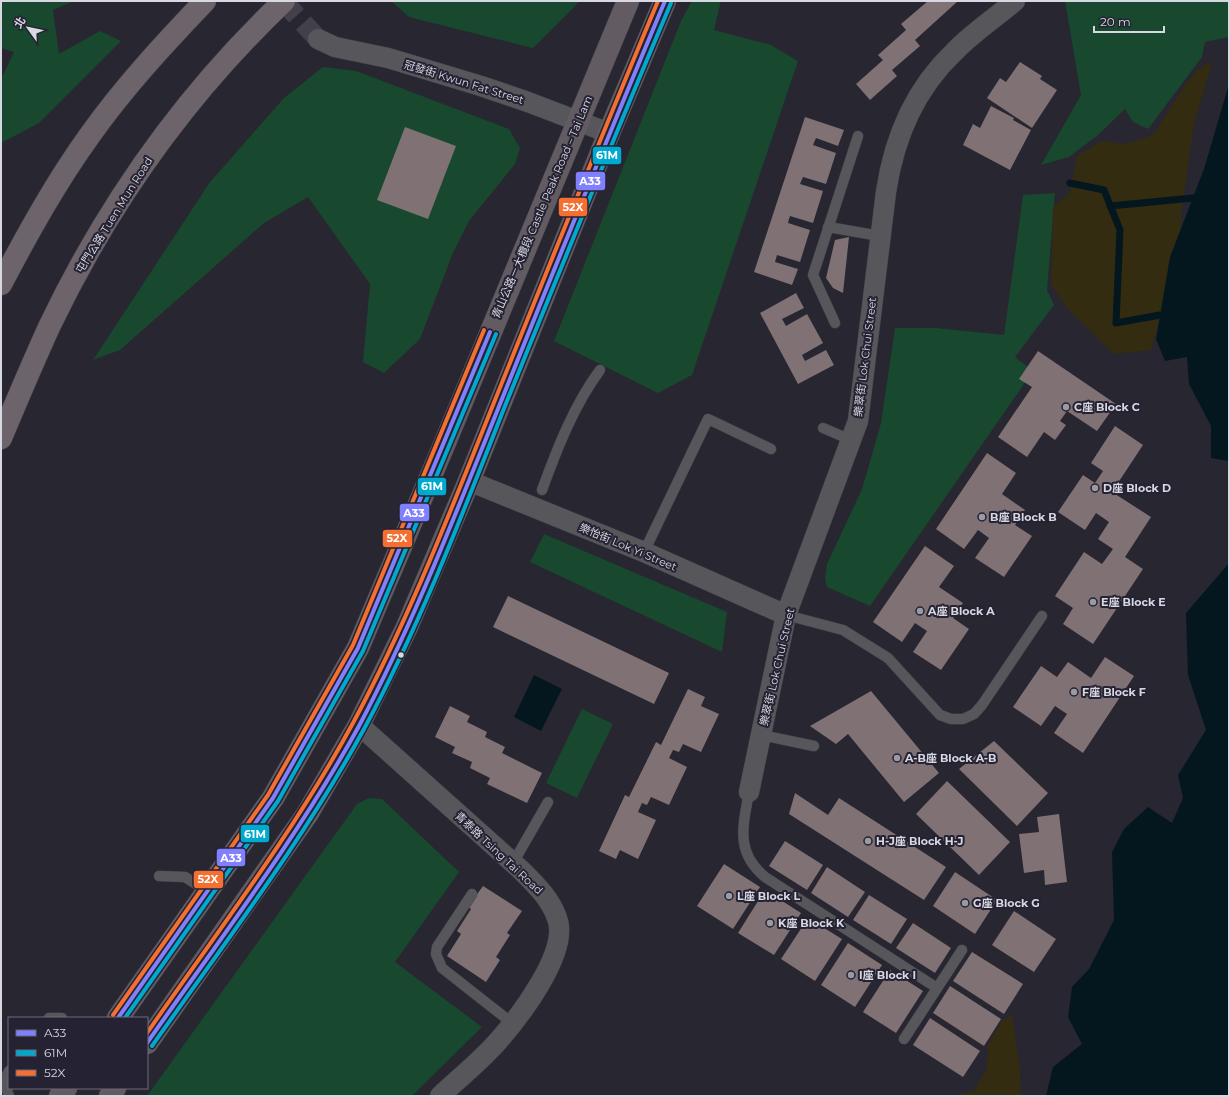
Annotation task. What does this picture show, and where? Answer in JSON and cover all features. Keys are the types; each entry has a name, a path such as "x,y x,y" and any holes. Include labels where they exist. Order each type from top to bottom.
{"highway":[{"path":"1,284 42,208 90,134 144,67 205,1"},
{"name":"屯門公路 Tuen Mun Road","path":"1,438 54,318 87,256 126,190 182,112 203,86 284,1"}],"main road":[{"name":"青山公路－大欖段 Castle Peak Road – Tai Lam","path":"119,1017 273,798 358,648 628,1"},
{"path":"148,1042 308,812 359,725 407,627 469,481 609,133 665,1"}],"street":[{"name":"樂翠街 Lok Chui Street","path":"749,792 786,615 858,421 880,236 890,165 897,140 920,92 936,70 954,51 1015,1"},
{"name":"冠發街 Kwun Fat Street","path":"318,39 335,47 388,58 481,86 578,120 609,133"},
{"name":"樂怡街 Lok Yi Street","path":"469,481 644,552 786,615"},
{"name":"青泰路 Tsing Tai Road","path":"359,725 543,892 558,919 558,939 552,961 534,995 499,1041 440,1096"}],"lane":[{"path":"835,323 813,275 858,136"},
{"path":"828,227 880,236"},
{"path":"542,490 570,423 600,370"},
{"path":"644,552 708,419 771,449"},
{"path":"823,428 851,440"},
{"path":"786,615 843,630 888,658 940,715 951,719 963,718 974,714 982,705 1042,616"},
{"path":"761,735 814,746"},
{"path":"749,792 743,827 743,838 745,850 756,869 765,877 937,988"},
{"path":"513,864 548,802"},
{"path":"159,876 185,877 207,891"},
{"path":"472,894 437,947 436,954 442,968 512,1023"},
{"path":"904,1039 962,950"},
{"path":"8,1073 4,1080 9,1096"}],"green space":[{"path":"1,1 74,1 53,10 59,54 100,31 121,41 39,123 1,143 1,79 14,52 1,48"},
{"path":"391,1 580,1 533,48 409,17"},
{"path":"692,1 721,1 714,30 771,45 798,61 692,375 658,393 554,341 681,21"},
{"path":"1065,1 1229,1 1229,37 1205,42 1202,57 1148,129 1133,122 1125,109 1098,135 1069,157 1041,165 1081,95"},
{"path":"323,67 356,71 509,129 520,148 515,164 469,221 453,253 420,339 384,373 363,362 370,284 308,197 264,223 120,350 93,360 210,182 284,98"},
{"path":"1055,193 1047,290 1054,305 1015,357 1033,371 870,606 827,587 825,579 827,564 862,489 881,423 895,328 936,328 1004,335 1023,195"},
{"path":"544,534 727,612 722,652 530,562"},
{"path":"582,709 613,724 577,798 546,783"},
{"path":"369,798 382,799 459,872 395,962 482,1027 412,1096 147,1096 357,804"}],"sand":[{"path":"1212,62 1194,124 1182,209 1178,255 1151,350 1114,354 1067,308 1051,284 1053,207 1070,193 1077,156 1102,141 1125,144 1153,135 1188,81 1198,69"},
{"path":"1012,1015 1020,1070 1021,1096 956,1096 975,1090 987,1068 988,1045 1002,1021"}],"water":[{"path":"1229,84 1229,461 1211,458 1211,426 1189,384 1187,357 1165,361 1156,339 1170,257 1204,169"},
{"path":"1229,563 1229,1096 1046,1096 1053,1067 1082,1044 1068,1017 1072,987 1089,969 1114,920 1112,852 1124,829 1148,807 1172,823 1183,798 1178,775 1206,730 1188,675 1186,613"},
{"path":"534,675 562,689 541,731 514,717"}],"building":[{"path":"928,1 958,1 915,40 920,46 892,70 897,76 870,100 856,84 883,60 878,55 906,30 901,24"},
{"path":"1020,62 1042,76 1040,79 1057,90 1032,128 987,98 1000,78 1006,82"},
{"path":"991,106 1014,118 1013,120 1031,130 1010,170 963,145 973,124 980,128"},
{"path":"805,117 844,130 838,146 816,138 813,145 836,153 826,184 803,177 800,184 823,191 813,223 790,216 789,219 788,223 810,230 800,262 777,255 775,262 798,269 792,285 754,272"},
{"path":"405,127 456,146 428,219 377,200"},
{"path":"849,237 843,293 833,288 826,278 835,240"},
{"path":"796,293 804,308 782,319 786,326 807,314 823,343 802,355 805,361 826,350 834,365 798,384 760,313"},
{"name":"C座 Block C","path":"1038,351 1116,404 1097,431 1067,411 1060,421 1066,425 1055,440 1044,432 1027,457 998,437 1032,387 1019,379"},
{"path":"1115,426 1143,445 1112,492 1151,517 1125,557 1143,569 1093,644 1063,624 1073,608 1055,596 1084,552 1102,564 1113,549 1098,539 1109,522 1096,513 1085,530 1058,512 1083,475 1095,483 1103,471 1091,463"},
{"name":"B座 Block B","path":"987,453 1016,473 1002,494 1025,510 1015,525 1032,536 1004,577 975,558 989,538 978,530 964,549 936,529"},
{"name":"A座 Block A","path":"925,546 954,566 939,587 963,603 953,618 969,629 941,670 913,652 927,631 915,623 902,642 873,622"},
{"path":"508,596 669,673 654,704 493,627"},
{"name":"F座 Block F","path":"1105,657 1134,676 1083,753 1054,733 1067,714 1055,706 1041,726 1013,707 1041,666 1057,677 1068,662 1091,678"},
{"path":"688,689 705,697 701,706 719,714 701,752 683,744 679,752 673,750 669,758 687,767 669,805 651,797 647,805 642,803 638,812 656,820 638,859 620,850 616,859 599,851 625,795 629,797 656,742 661,745"},
{"name":"A-B座 Block A-B","path":"871,691 939,773 904,802 848,734 836,744 810,726"},
{"path":"450,706 470,716 467,722 487,732 485,737 505,747 502,753 542,773 527,803 487,784 490,778 470,768 472,762 452,753 455,747 435,737"},
{"path":"994,741 1048,793 1017,826 959,769"},
{"path":"947,781 1010,842 979,875 916,814"},
{"name":"H-J座 Block H-J","path":"795,793 828,815 839,798 946,867 924,900 789,814"},
{"path":"1059,814 1067,882 1045,885 1044,870 1024,873 1019,834 1039,832 1037,817"},
{"path":"785,841 823,865 807,890 769,866"},
{"name":"L座 Block L","path":"724,864 760,887 733,929 697,906"},
{"path":"827,867 865,892 848,917 811,893"},
{"name":"G座 Block G","path":"955,872 997,900 975,934 933,906"},
{"path":"483,886 522,911 507,933 510,935 496,957 500,960 486,982 447,956 461,934 457,931 471,909 468,907"},
{"name":"K座 Block K","path":"765,890 801,913 774,955 738,933"},
{"path":"869,895 907,919 891,944 853,920"},
{"path":"1014,911 1056,939 1034,972 992,945"},
{"path":"808,918 842,939 815,981 781,959"},
{"path":"913,923 951,948 935,973 896,948"},
{"name":"I座 Block I","path":"848,943 882,965 855,1007 821,985"},
{"path":"972,952 1023,984 1004,1014 953,981"},
{"path":"890,970 923,991 896,1033 863,1012"},
{"path":"950,986 1001,1019 984,1046 933,1013"},
{"path":"930,1018 980,1051 963,1077 913,1045"}],"waterway":[{"path":"1070,183 1104,190 1120,230 1116,323 1160,315"},
{"path":"1110,206 1193,198"}],"tunnel":[{"path":"283,1 318,39"}],"transit line":[{"name":"52X","path":"148,1032 281,842 330,763 373,685 409,608 443,529 658,1"},
{"name":"A33","path":"148,1042 284,848 335,767 359,726 379,687 415,609 449,529 665,1"},
{"name":"61M","path":"152,1046 235,930 289,851 340,771 384,690 421,612 455,532 586,207 671,3"},
{"name":"52X","path":"113,1015 268,795 353,645 484,330"},
{"name":"A33","path":"119,1017 273,798 358,648 490,332"},
{"name":"61M","path":"126,1017 278,801 363,651 496,334"}],"place":[{"name":"C座 Block C","path":"1066,407"},
{"name":"D座 Block D","path":"1095,488"},
{"name":"B座 Block B","path":"982,517"},
{"name":"E座 Block E","path":"1093,602"},
{"name":"A座 Block A","path":"920,611"},
{"name":"F座 Block F","path":"1074,692"},
{"name":"A-B座 Block A-B","path":"897,758"},
{"name":"H-J座 Block H-J","path":"868,841"},
{"name":"L座 Block L","path":"729,896"},
{"name":"G座 Block G","path":"965,903"},
{"name":"K座 Block K","path":"770,923"},
{"name":"I座 Block I","path":"851,975"}]}
